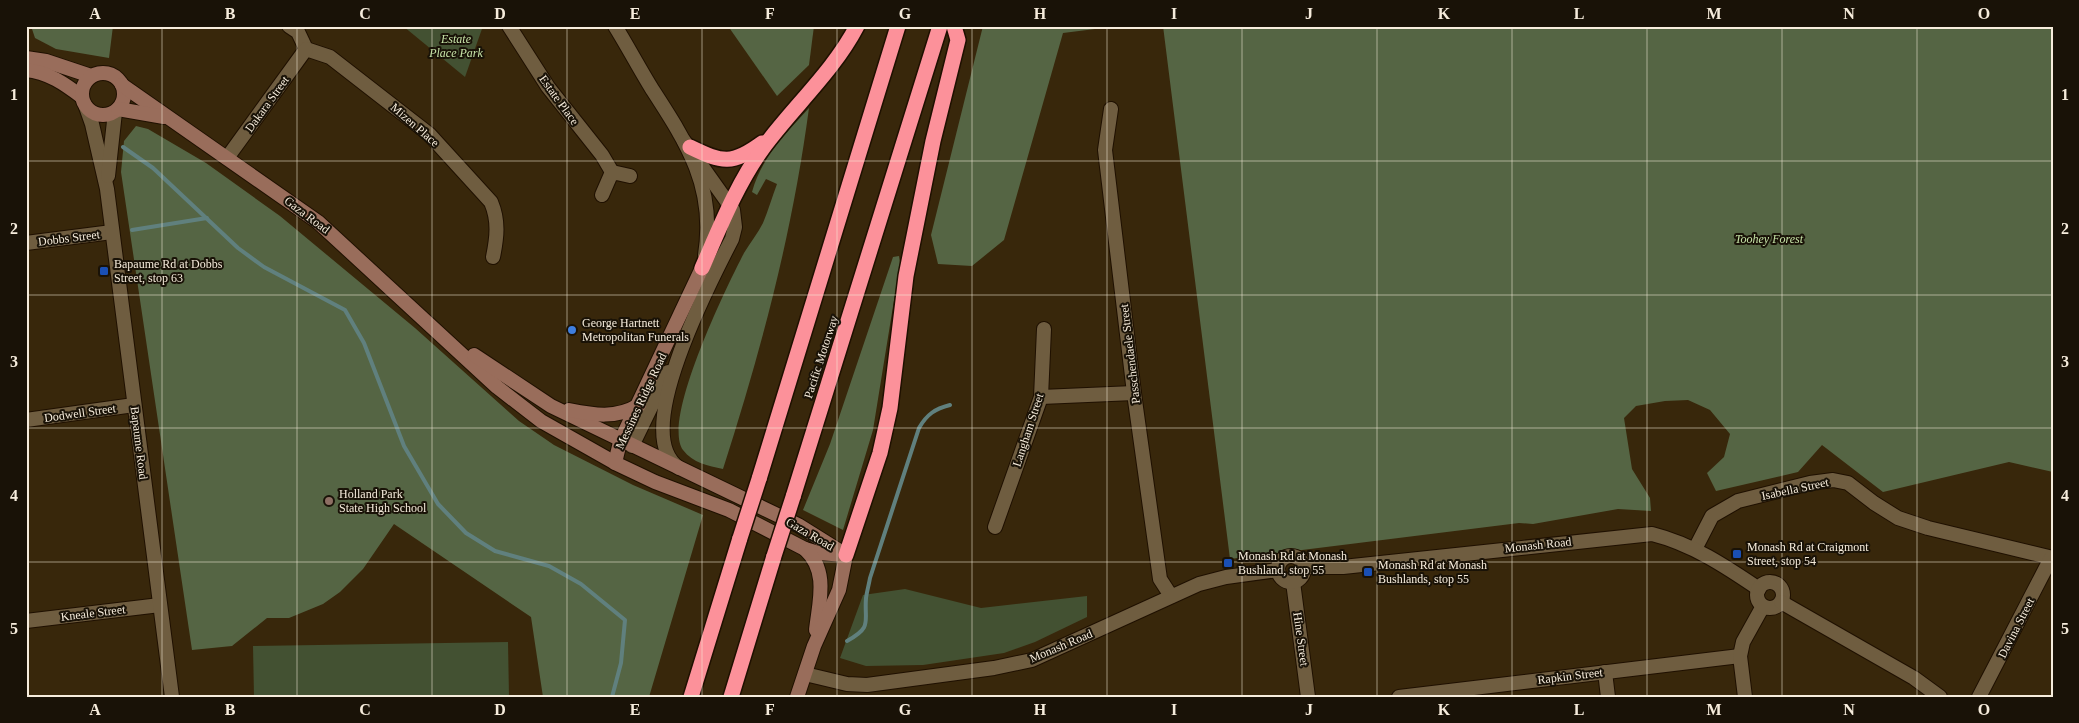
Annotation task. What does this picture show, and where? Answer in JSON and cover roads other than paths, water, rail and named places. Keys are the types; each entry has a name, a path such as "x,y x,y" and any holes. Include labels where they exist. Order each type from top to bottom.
{"highway":[{"path":"702,268 730,206 749,170 774,134 811,91 857,26"},
{"name":"Pacific Motorway","path":"690,697 898,26"},
{"name":"Pacific Motorway","path":"731,697 940,26"},
{"path":"846,555 880,453 890,408 906,276 933,141 958,40 954,26"},
{"path":"687,144 714,158 734,160 747,154 774,134"}],"main road":[{"path":"26,58 46,61 91,76 105,73 118,79 122,85 124,98 116,110 109,114 96,114 56,78 42,72 26,70"},
{"path":"84,102 84,83 91,76"},
{"name":"Gaza Road","path":"122,85 318,222 435,327 497,387 555,431 655,482 729,510 805,549 818,553 846,555"},
{"name":"Gaza Road","path":"116,110 168,118"},
{"name":"Messines Ridge Road","path":"616,463 626,443 639,405 702,268"},
{"name":"Gaza Road","path":"435,327 524,390 551,406 798,525 846,555"},
{"path":"551,406 599,415 623,413 639,405"},
{"path":"805,549 817,564 822,584 814,646"},
{"path":"797,697 814,646 839,590 846,555"}],"street":[{"path":"289,26 298,32 306,49"},
{"name":"Estate Place","path":"509,26 548,87 602,155 612,172"},
{"name":"Messines Ridge Road","path":"615,26 687,144 730,206 735,220 734,236 683,345"},
{"name":"Dakara Street","path":"227,158 306,49"},
{"name":"Mizen Place","path":"306,49 330,57 429,134 491,202 497,216 498,236 493,257"},
{"name":"Bapaume Road","path":"84,102 92,124 107,189 172,697"},
{"name":"Passchendaele Street","path":"1111,109 1105,150 1134,393 1160,579 1171,596"},
{"name":"Bapaume Road","path":"107,189 116,110"},
{"name":"Messines Ridge Road","path":"687,144 702,180 708,205 708,231 702,268"},
{"path":"602,195 612,172 630,176"},
{"name":"Dobbs Street","path":"26,243 112,232"},
{"name":"Langham Street","path":"994,527 1041,397 1044,329"},
{"path":"626,443 683,345"},
{"path":"682,470 667,456 662,439 670,384 683,345"},
{"path":"1041,397 1134,393"},
{"name":"Dodwell Street","path":"26,420 134,405"},
{"name":"Isabella Street","path":"1695,549 1712,516 1738,502 1810,483 1833,480 1848,483 1874,504 1898,518 1920,526 2052,558"},
{"name":"Monash Road","path":"805,674 847,684 867,685 1014,664 1050,653 1200,584 1226,577 1278,570 1281,561 1289,557 1298,559 1303,567 1343,568 1652,534 1676,540 1695,549 1759,589"},
{"name":"Davina Street","path":"1978,697 2052,558"},
{"path":"1278,570 1282,579 1293,582 1301,577 1303,567"},
{"name":"Hine Street","path":"1293,582 1308,697"},
{"path":"1767,582 1777,584 1783,592 1781,602 1773,608 1763,606 1758,598 1759,589 1767,582"},
{"path":"1781,602 1914,678 1940,697"},
{"name":"Kneale Street","path":"26,621 160,605"},
{"path":"1745,697 1740,656 1743,642 1763,606"},
{"name":"Rapkin Street","path":"1400,697 1478,692 1605,672 1740,656"},
{"path":"1605,672 1608,697"}],"waterway":[{"path":"123,147 153,168 238,248 264,267 345,310 364,343 404,446 438,504 466,533 495,551 549,566 581,584 625,620 621,663 612,697"},
{"path":"132,230 207,218"},
{"path":"847,641 861,632 866,623 866,598 870,578 919,428 932,413 950,405"}],"place":[{"name":"Bapaume Rd at Dobbs Street, stop 63","path":"104,271"},
{"name":"George Hartnett Metropolitan Funerals","path":"572,330"},
{"name":"Holland Park State High School","path":"329,501"},
{"name":"Monash Rd at Craigmont Street, stop 54","path":"1737,554"},
{"name":"Monash Rd at Monash Bushland, stop 55","path":"1228,563"},
{"name":"Monash Rd at Monash Bushlands, stop 55","path":"1368,572"}],"park label":[{"name":"Estate Place Park","path":"456,46"},
{"name":"Toohey Forest","path":"1769,239"}]}
